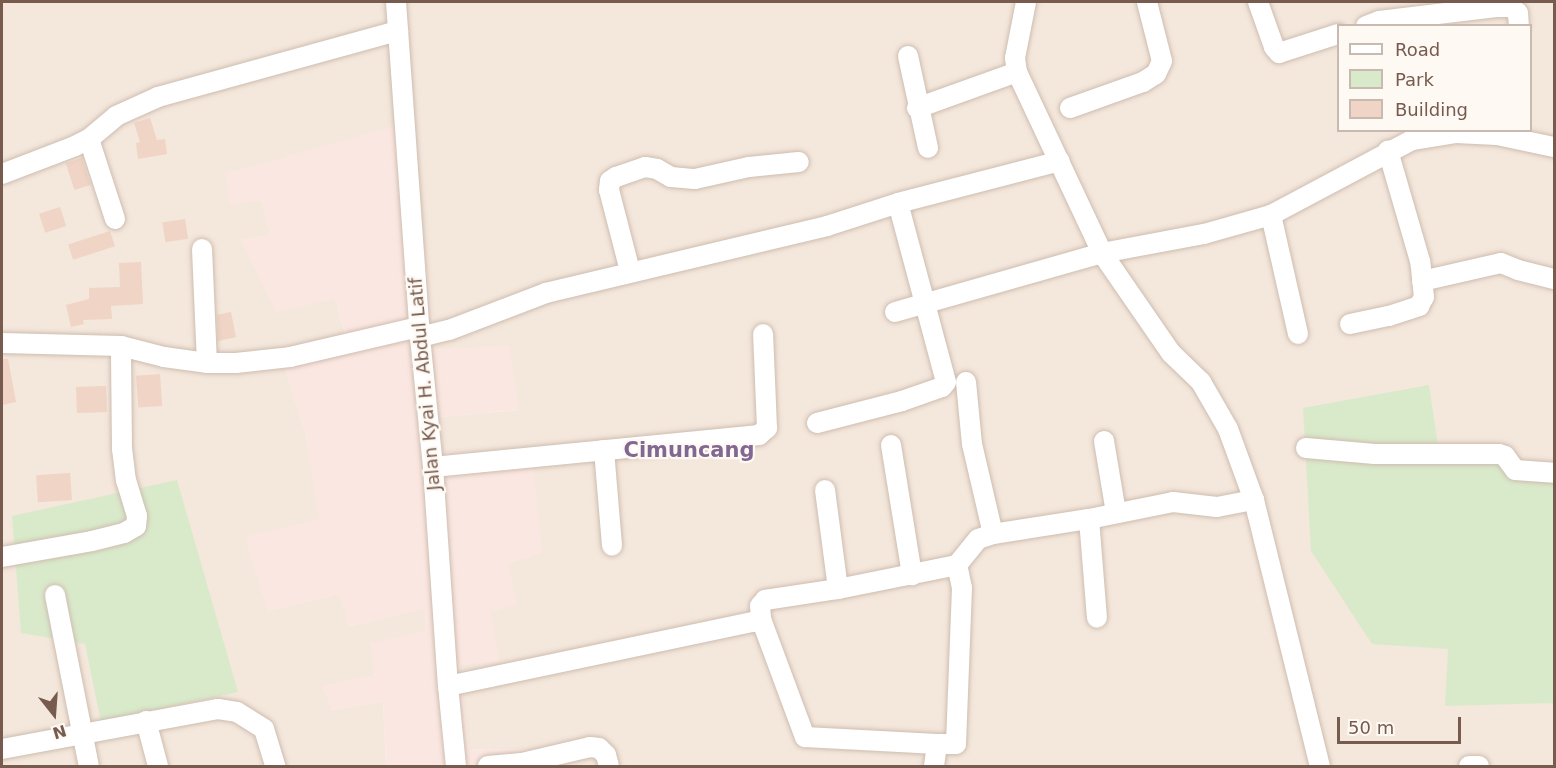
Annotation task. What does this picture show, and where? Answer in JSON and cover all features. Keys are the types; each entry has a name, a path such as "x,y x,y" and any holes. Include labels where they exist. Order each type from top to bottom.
{"street":[{"name":"Jalan Kyai H. Abdul Latif","path":"396,2 419,332 433,467 448,686 456,766"},
{"path":"1026,2 1015,58 1017,72 1102,253 1165,345 1201,382 1228,429 1254,500 1320,766"},
{"path":"1070,108 1143,82 1156,74 1162,61 1148,2"},
{"path":"1258,2 1274,48 1279,52 1337,34"},
{"path":"1371,24 1379,21 1511,7 1518,13 1519,24"},
{"path":"2,174 89,139 116,116 158,97 398,31"},
{"path":"908,56 917,108 928,148"},
{"path":"917,108 1017,72"},
{"path":"896,312 1102,253 1204,234 1271,215 1412,140 1456,132 1497,133 1554,147"},
{"path":"89,139 116,219"},
{"path":"1350,324 1389,316 1419,306 1424,297 1420,261 1388,152"},
{"path":"2,343 121,346 207,363 255,362 419,332 449,330 546,293 630,271 827,226 898,203 1060,161"},
{"path":"630,271 609,190 610,181 616,177 645,167 657,169 671,177 695,179 749,167 799,162"},
{"path":"817,423 902,401 942,387 946,376 898,203"},
{"path":"1271,215 1298,334"},
{"path":"202,249 207,363"},
{"path":"1422,281 1501,263 1554,279"},
{"path":"433,467 752,436 765,432 763,334"},
{"path":"2,557 92,541 124,533 136,526 137,516 126,481 122,449 121,346"},
{"path":"966,381 972,444 993,534"},
{"path":"1104,441 1116,513"},
{"path":"891,445 912,575"},
{"path":"1306,448 1375,454 1499,454 1505,456 1515,470 1554,473"},
{"path":"603,450 612,546"},
{"path":"825,490 838,589"},
{"path":"957,565 962,588 957,744 805,737 761,619 759,606 765,600 838,589 957,565 978,539 993,534 1089,519 1173,502 1217,507 1254,500"},
{"path":"1089,519 1097,618"},
{"path":"56,595 89,766"},
{"path":"448,686 761,619"},
{"path":"2,749 82,732 218,709 237,712 264,729 275,766"},
{"path":"146,722 158,766"},
{"path":"934,766 936,744"},
{"path":"488,766 522,763 590,747 599,748 606,755 609,766"},
{"path":"1469,766 1479,766"}],"shaded area":[{"path":"2,2 1554,2 1554,766 539,766 538,750 469,749 459,665 490,612 508,563 541,553 442,452 439,417 519,410 436,349 409,123 262,201 270,235 241,240 335,299 347,340 280,351 305,432 320,519 267,611 339,594 350,626 425,608 426,631 332,710 383,701 386,765 2,766"},
{"path":"409,122 436,349 509,346 519,410 439,417 442,452 532,453 542,553 508,563 517,604 490,612 500,662 459,665 469,749 539,750 539,766 362,766 386,765 383,701 332,710 322,686 375,675 370,643 426,631 425,609 349,626 339,594 267,611 245,537 319,519 305,432 280,351 347,339 335,299 276,312 241,240 270,235 262,201 230,204 225,174"}],"green space":[{"path":"1429,385 1439,452 1509,452 1508,478 1554,477 1554,703 1445,706 1448,649 1372,644 1311,551 1303,408"},
{"path":"177,480 238,692 101,722 85,644 21,633 12,516"}],"building":[{"path":"150,118 157,140 165,139 167,154 138,159 136,143 140,142 134,123"},
{"path":"82,158 91,185 74,190 66,163"},
{"path":"60,207 66,226 45,233 39,214"},
{"path":"185,219 188,239 165,242 162,223"},
{"path":"110,231 115,246 73,260 68,245"},
{"path":"141,262 143,304 111,306 112,319 83,320 84,324 71,327 66,305 89,299 89,288 120,287 119,263"},
{"path":"231,312 236,337 218,341 217,315"},
{"path":"2,359 8,359 16,402 2,405"},
{"path":"160,374 162,406 138,408 136,376"},
{"path":"106,386 107,412 77,413 76,387"},
{"path":"70,473 72,500 38,502 36,475"}],"district":[{"name":"Cimuncang","path":"689,450"}]}
